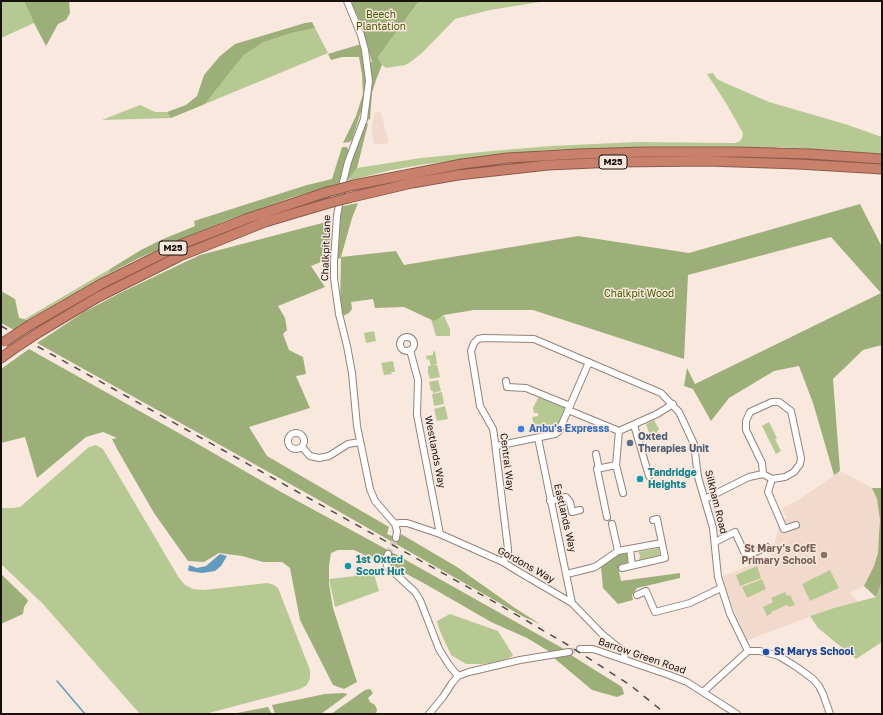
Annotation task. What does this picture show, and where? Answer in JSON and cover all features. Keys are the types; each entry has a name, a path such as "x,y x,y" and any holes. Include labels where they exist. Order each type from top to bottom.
{"highway":[{"name":"M25","path":"3,344 30,325 101,284 182,244 246,219 327,192 354,185 478,162 524,157 577,154 738,152 810,154 882,159"},
{"name":"M25","path":"1,358 41,331 105,293 180,256 264,222 329,203 405,184 458,175 548,165 617,162 707,161 882,169"}],"street":[{"name":"Chalkpit Lane","path":"347,1 361,35 365,50 369,81 364,118 348,162 343,182 337,216 334,278 339,314 350,359 354,409 372,495 375,501 395,524"},
{"path":"406,337 410,338 414,344 410,350 405,350 400,345 402,338 406,337"},
{"name":"Central Way","path":"502,562 508,553 508,549 505,534 496,446 493,429 480,406 471,351 474,343 478,339 483,338 534,339 589,362"},
{"path":"392,346 400,345"},
{"name":"Westlands Way","path":"410,350 418,380 417,416 440,534"},
{"path":"496,446 538,438 559,432 589,362"},
{"name":"Silkham Road","path":"589,362 661,394 673,404 679,412 693,439 698,477 706,499 713,528 718,577 721,588 730,614 748,651"},
{"path":"506,381 507,387 526,388 619,431 666,409 673,404"},
{"path":"706,499 749,477 763,474 772,479 785,477 794,472 801,463 802,458 791,411 779,402 772,402 750,412 746,421 746,430 762,462 763,474"},
{"path":"634,425 649,476"},
{"path":"619,431 616,466 623,493"},
{"name":"Eastlands Way","path":"538,438 572,602"},
{"path":"302,447 310,456 319,458 335,453 348,444 360,442"},
{"path":"596,454 599,469 597,469 607,517"},
{"path":"599,469 616,466"},
{"path":"772,479 768,492 784,529 796,525"},
{"path":"550,501 566,497 570,502 572,512 580,510"},
{"path":"622,568 665,558 657,519 653,520"},
{"name":"Gordons Way","path":"395,524 407,523 440,534 502,562 572,602 602,634 624,652 625,659"},
{"path":"395,524 397,531 396,538"},
{"path":"612,524 618,551"},
{"path":"715,542 735,532 746,556 767,547"},
{"path":"567,574 595,566 618,551 662,543"},
{"path":"630,549 632,565"},
{"path":"388,554 386,558 387,566 415,592 420,600 439,649 458,676"},
{"path":"637,595 646,591 655,612 690,603 721,588"},
{"name":"Barrow Green Road","path":"580,649 593,649 687,682 737,714"},
{"path":"703,692 748,651 760,651 779,656 798,668 819,686 830,714"},
{"path":"429,714 458,676 520,660 569,652"}],"shaded area":[{"path":"375,113 381,113 388,143 374,145 372,125"},
{"name":"St Mary's CofE Primary School","path":"840,471 872,488 877,499 880,520 878,553 872,573 864,586 850,593 858,602 834,608 747,640 721,577 771,557 778,530 778,523 787,518 782,508 799,500"}],"green space":[{"path":"1,1 24,1 34,23 1,38"},
{"path":"24,1 69,1 70,13 66,20 58,24 46,46 34,23"},
{"name":"Beech Plantation","path":"350,1 419,1 378,57 382,65 372,93 370,120 368,119 368,113 371,74 370,63 372,62 359,19"},
{"path":"419,1 546,1 490,10 455,19 422,53 409,63 386,68 382,65 378,57"},
{"path":"312,22 315,28 292,33 264,42 244,55 205,104 171,118 167,112 186,105 197,96 204,75 220,56 235,44"},
{"path":"315,28 328,53 205,104 244,55 264,42 292,33"},
{"path":"361,44 367,77 363,105 352,140 343,143 356,116 363,94 362,74 359,57 342,57 331,60 328,54"},
{"path":"713,73 717,79 769,102 845,124 882,137 882,154 779,147 665,147 545,150 426,164 392,170 347,181 357,168 421,158 492,151 551,146 638,142 735,143 740,141 743,133 707,74"},
{"path":"140,105 155,112 167,112 171,118 102,120"},
{"path":"366,123 368,124 357,168 345,182 359,138"},
{"path":"342,147 347,147 349,152 340,183 293,197 225,221 139,258 108,274 110,269 141,250 195,226 194,221 307,185 332,179"},
{"name":"Chalkpit Wood","path":"358,203 352,218 341,257 396,251 404,265 578,236 689,253 860,204 882,247 882,345 863,350 833,379 840,471 834,475 813,403 799,366 774,371 729,398 711,421 693,389 684,386 687,368 695,384 881,293 831,237 688,275 684,359 533,310 474,310 444,315 434,321 404,307 375,308 373,299 351,302 352,309 349,313 343,316 340,304 341,258 336,259 339,207"},
{"path":"330,221 331,258 311,266 325,287 278,306 285,318 287,330 283,334 289,350 303,357 306,374 296,376 310,408 249,427 267,456 389,527 387,534 399,539 401,534 457,567 540,624 524,617 317,499 37,343 84,312 200,255"},
{"path":"110,269 108,274 28,320 25,319"},
{"path":"1,291 15,299 19,318 28,320 14,330 1,323"},
{"path":"444,316 450,329 450,336 436,336 431,319"},
{"path":"374,331 376,341 366,343 364,333"},
{"path":"29,349 281,492 564,649 550,652 527,638 491,622 392,566 389,563 392,556 386,553 384,558 369,557 354,550 338,550 331,553 329,584 333,608 357,682 344,689 333,685 300,620 290,568 282,562 263,562 242,556 219,553 204,562 188,561 154,513 117,449 112,439 117,438 103,432 86,437 37,478 25,437 1,443 1,369"},
{"path":"435,351 437,364 433,365 437,365 440,377 430,379 428,366 431,366 429,359 427,360 426,356 433,355 433,352"},
{"path":"393,361 395,372 384,375 381,363"},
{"path":"438,380 441,391 433,393 429,382"},
{"path":"442,392 444,404 434,406 432,394"},
{"path":"540,397 564,407 565,410 557,427 535,431 532,417 538,416 538,413 534,413 533,408"},
{"path":"445,406 448,419 437,421 434,409"},
{"path":"654,420 659,429 652,435 649,433 646,424"},
{"path":"769,422 777,438 775,439 781,451 776,454 762,426"},
{"path":"96,445 103,449 179,578 185,585 193,589 204,590 267,583 278,588 310,670 310,678 307,685 300,689 205,714 140,714 43,604 1,564 1,508 20,507 89,447"},
{"path":"872,488 882,488 882,582 876,597 864,586 874,566 878,553 880,520 877,499"},
{"path":"659,548 660,555 639,560 640,555 638,552"},
{"path":"618,554 628,554 629,558 627,563 618,567 621,581 680,573 680,578 637,588 632,595 633,600 618,604 603,588 601,567"},
{"path":"757,566 761,578 740,586 736,575"},
{"path":"830,570 839,588 810,601 802,584"},
{"path":"1,574 28,601 24,607 23,614 1,624"},
{"path":"374,574 379,591 335,607 329,579"},
{"path":"762,579 766,589 747,598 742,587"},
{"path":"882,582 882,642 856,659 818,628 810,616 876,597"},
{"path":"785,592 787,596 790,595 795,605 789,607 787,605 771,612 772,613 767,616 763,607 773,602 771,598"},
{"path":"450,614 498,631 513,655 498,662 466,664 451,655 437,621"},
{"path":"571,655 622,687 624,694 617,697 592,690 554,658"},
{"path":"370,689 373,693 368,698 370,702 375,705 377,710 376,714 331,714 365,690"},
{"path":"325,694 348,694 321,714 275,714 272,705"},
{"path":"268,707 272,714 232,714 237,713"}],"water":[{"path":"220,554 227,556 221,566 215,571 202,573 188,570 189,565 197,568 206,566"}],"waterway":[{"path":"57,681 85,714"}],"tunnel":[{"path":"388,554 396,538"},
{"path":"569,652 580,649"}],"railway":[{"path":"1,326 498,604 568,645 630,685 666,714"}],"place":[{"name":"Anbu's Expresss","path":"521,429"},
{"name":"Oxted Therapies Unit","path":"630,443"},
{"name":"Tandridge Heights","path":"640,479"},
{"name":"St Mary's CofE Primary School","path":"824,555"},
{"name":"1st Oxted Scout Hut","path":"348,566"},
{"name":"St Marys School","path":"766,652"}]}
